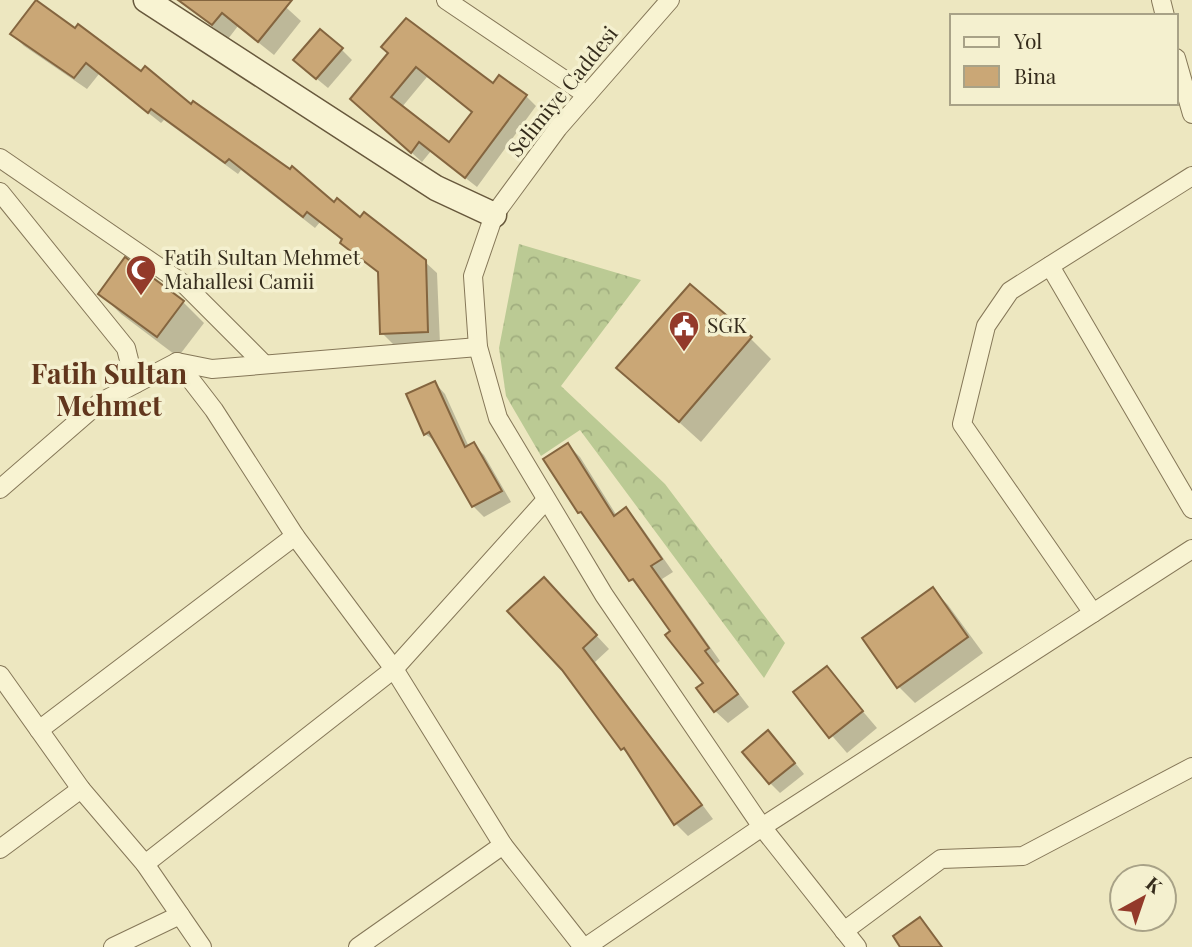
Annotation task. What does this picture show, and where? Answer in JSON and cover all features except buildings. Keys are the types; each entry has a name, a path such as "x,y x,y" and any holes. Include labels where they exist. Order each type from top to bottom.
{"street":[{"path":"146,0 436,188 494,215"},
{"path":"446,0 587,94"},
{"name":"Selimiye Caddesi","path":"670,0 587,94 494,215 473,276 478,346 498,418 545,501 604,595 762,827 857,947"},
{"path":"1183,67 1192,114"},
{"path":"0,158 185,285 264,364"},
{"path":"1093,612 962,424 986,326 1010,291 1192,176"},
{"path":"0,192 126,348 135,384"},
{"path":"1049,266 1192,509"},
{"path":"0,489 99,403 177,362 212,369 478,346"},
{"path":"177,362 214,410 295,536 394,669 503,845 584,947 762,827 1192,549"},
{"path":"145,864 394,669 545,501"},
{"path":"39,730 295,536"},
{"path":"0,675 81,789 145,864 202,947"},
{"path":"844,931 941,859 1023,856 1192,766"},
{"path":"0,849 81,789"},
{"path":"358,947 503,845"},
{"path":"113,947 180,915"}],"green space":[{"path":"519,244 641,280 561,386 665,484 785,643 764,678 580,430 541,456 506,396 499,348"}],"place":[{"name":"Fatih Sultan Mehmet Mahallesi Camii","path":"141,297"},
{"name":"SGK","path":"684,353"}],"district":[{"name":"Fatih Sultan Mehmet","path":"109,390"}]}
